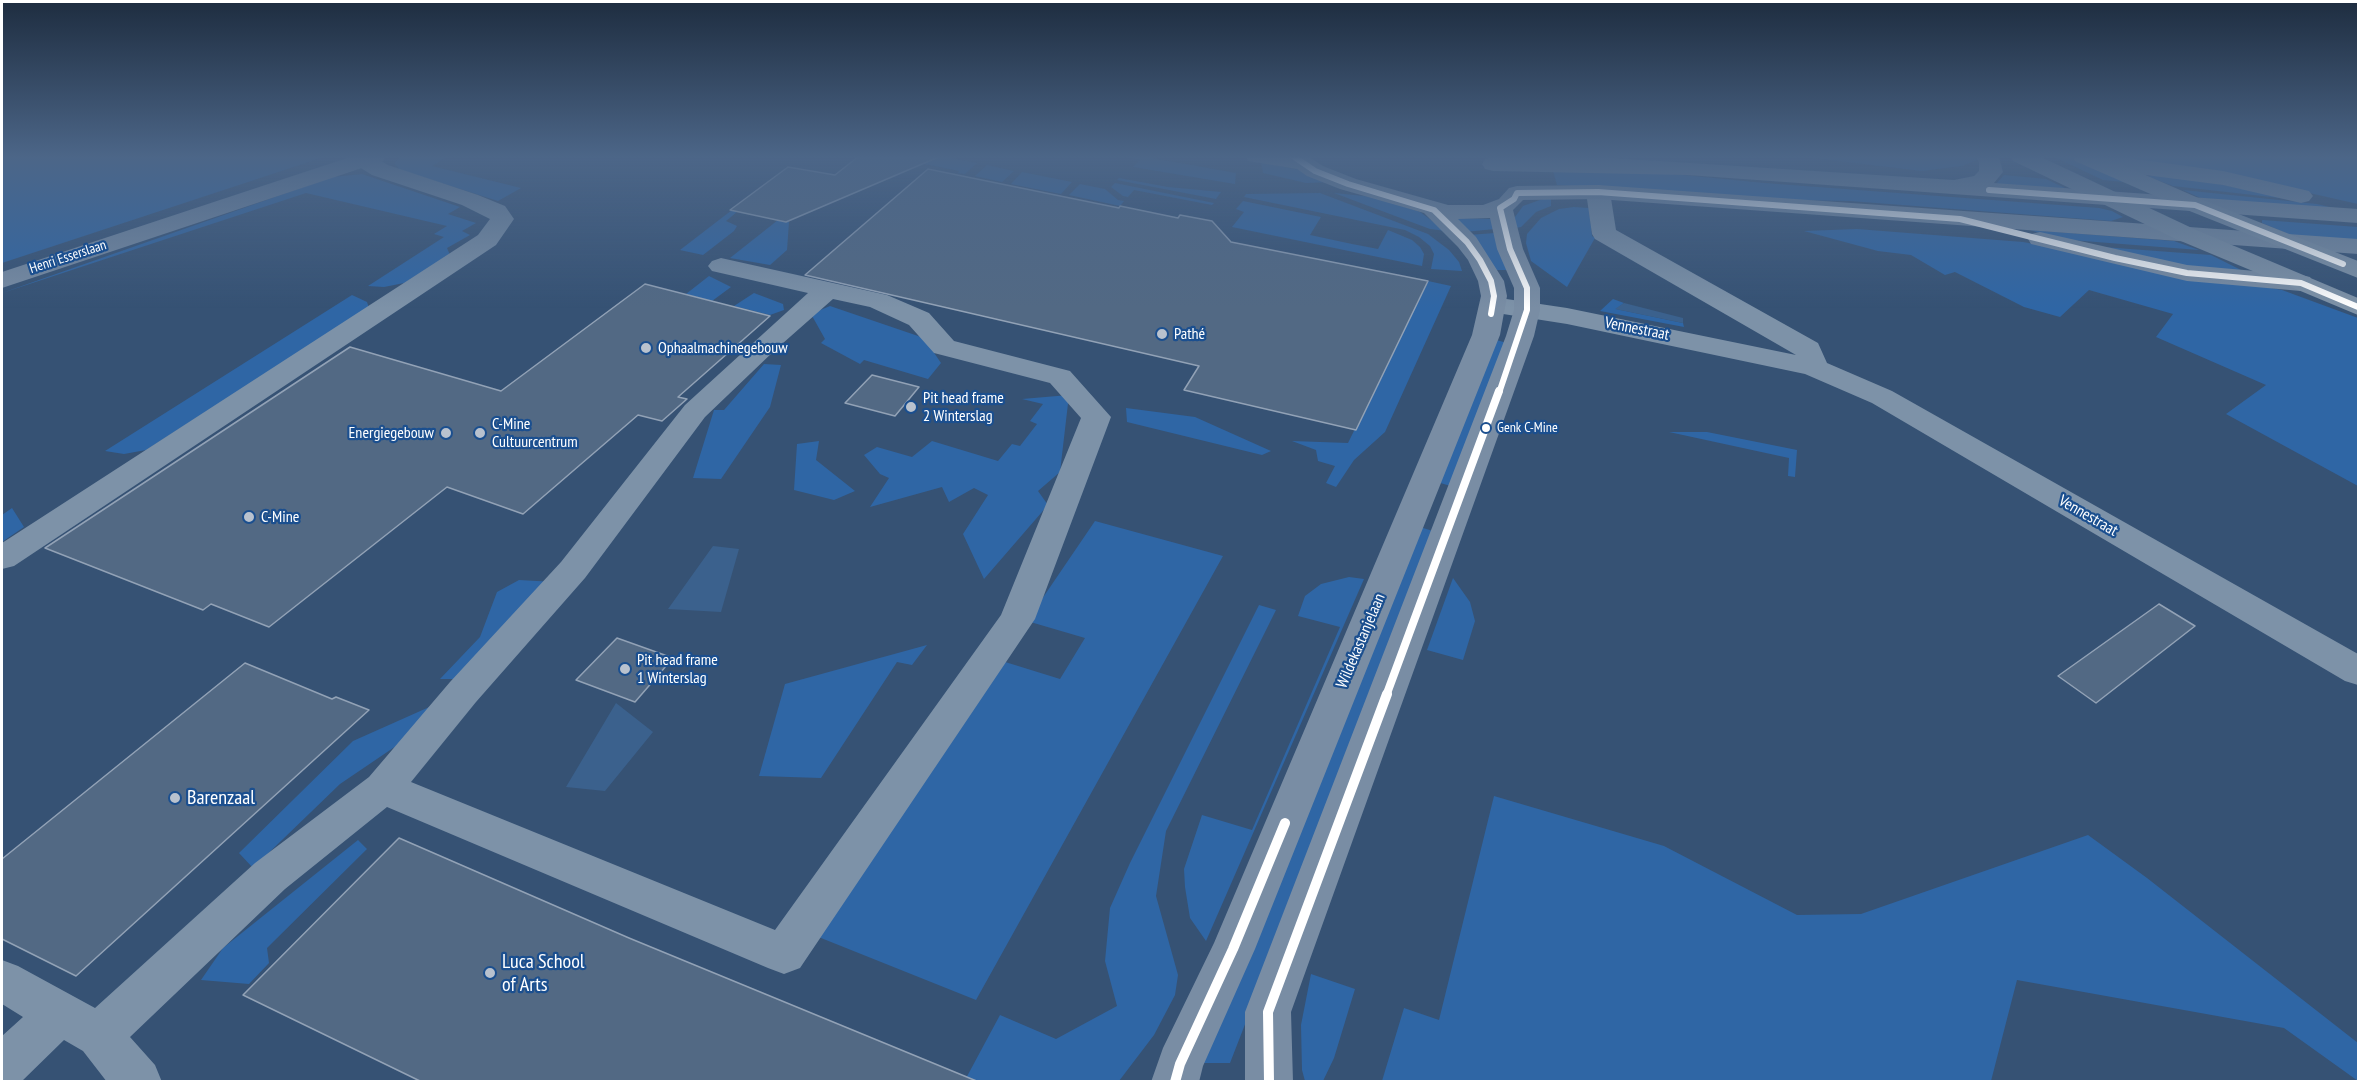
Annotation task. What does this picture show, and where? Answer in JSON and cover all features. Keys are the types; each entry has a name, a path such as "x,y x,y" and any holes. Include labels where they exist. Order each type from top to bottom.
{"highway":[{"path":"2126,207 2185,234 2358,307"},
{"path":"2199,207 2358,270"}],"street":[{"name":"Henri Esserslaan","path":"2,280 223,207"},
{"path":"2,558 487,240 502,219 496,211 486,207"},
{"path":"1423,207 1473,214 1492,207"},
{"name":"Wildekastanjelaan","path":"1175,1082 1180,1064 1233,950 1486,335 1527,288 1510,249 1509,207"},
{"path":"1600,207 1604,234 1808,349 1815,368"},
{"path":"1793,207 2358,248"},
{"path":"2218,207 2358,216"},
{"name":"Wildekastanjelaan","path":"1269,1082 1268,1012 1518,342 1510,308 1494,296 1491,281 1480,260 1467,242 1434,210"},
{"path":"1960,219 2115,258 2177,271 2301,284"},
{"path":"383,788 784,954 1017,619 1096,417 1060,377 944,347 919,319 878,302 720,266"},
{"path":"2,1067 80,1024 383,788 463,692 573,570 695,411 764,345 828,289"},
{"name":"Vennestraat","path":"1510,308 1751,352 1815,368 1882,397 2358,671"},
{"path":"2,981 80,1024 138,1082"}],"shaded area":[{"path":"2,207 173,207 2,263"},
{"path":"248,207 265,207 2,293"},
{"path":"364,207 459,207 448,214 476,223 462,231 470,235 447,248 450,255 404,283 384,287 368,286 444,237 434,234 447,226"},
{"path":"1238,207 1270,207 1321,217 1310,235 1378,249 1388,230 1412,240 1420,247 1424,254 1422,266 1232,227 1244,212 1236,209"},
{"path":"1291,207 1356,207 1428,234 1449,250 1459,262 1462,271 1431,269 1434,254 1430,246 1405,230"},
{"path":"1370,207 1403,207 1420,212 1446,231 1430,229"},
{"path":"1523,207 1550,207 1536,212 1521,227 1515,228 1515,217"},
{"path":"1922,207 2079,207 2112,211 2123,217 2111,221"},
{"path":"1589,208 1592,236 1595,238 1567,287 1531,261 1526,243 1527,234 1541,218 1559,209"},
{"path":"732,210 738,211 726,221 737,226 734,231 703,255 680,250"},
{"path":"1455,218 1491,219 1495,229 1464,232"},
{"path":"778,220 789,222 787,250 770,265 730,258"},
{"path":"2262,220 2358,227 2358,243 2296,237 2262,223"},
{"path":"1857,229 2023,242 2282,290 2358,318 2358,486 2226,414 2266,385 2156,337 2173,314 2089,290 2060,317 2024,307 1955,272 1945,275 1911,255 1878,251 1804,231"},
{"path":"2030,230 2174,241 2199,250 2058,239"},
{"path":"1495,233 1512,270 1495,270 1468,235"},
{"path":"2089,246 2211,255 2247,273 2189,268"},
{"path":"709,276 731,287 712,301 686,294"},
{"path":"1428,281 1451,286 1385,432 1354,460 1336,487 1326,483 1335,466 1318,461 1316,450 1292,441 1348,443"},
{"path":"754,293 783,304 784,310 770,315 734,306"},
{"path":"352,295 367,302 369,308 146,450 124,454 105,451"},
{"path":"1613,299 1624,303 1616,309 1683,323 1684,327 1600,311"},
{"path":"1624,303 1683,318 1683,323 1615,309"},
{"path":"830,306 924,338 941,363 928,379 864,360 860,364 821,343 825,339 811,314"},
{"path":"1493,339 1507,343 1454,487 1437,482"},
{"path":"764,364 781,365 770,407 721,479 693,478 714,410 724,410"},
{"path":"1069,395 1060,472 1038,491 1048,505 984,579 963,534 988,495 974,488 949,502 942,487 870,507 889,478 880,474 864,455 877,447 912,457 932,441 998,461 1012,444 1020,446 1037,424 1030,421 1043,404 1022,399"},
{"path":"1126,408 1195,417 1271,451 1262,455 1127,422"},
{"path":"1669,432 1707,432 1797,450 1795,477 1788,476 1789,458"},
{"path":"819,441 816,460 855,491 834,500 794,490 797,444"},
{"path":"12,508 24,527 2,542 2,515"},
{"path":"1095,521 1223,556 976,1000 816,936 1002,661 1060,679 1085,638 1027,621"},
{"path":"1420,527 1436,532 1230,1063 1202,1063"},
{"path":"713,546 739,549 721,612 668,609"},
{"path":"1349,577 1364,579 1206,941 1190,918 1184,869 1202,815 1252,830 1340,627 1298,616 1305,596 1321,584"},
{"path":"1453,578 1470,602 1475,621 1463,660 1427,650"},
{"path":"519,580 555,582 464,679 440,679 480,637 497,592"},
{"path":"1259,605 1276,610 1166,831 1156,896 1178,975 1175,995 1154,1035 1119,1081 964,1082 1000,1015 1056,1039 1117,1006 1105,961 1110,908 1130,863"},
{"path":"927,645 912,665 897,662 821,778 759,776 785,684"},
{"path":"445,700 430,723 340,784 253,868 239,853 353,741"},
{"path":"616,703 653,732 605,791 566,787"},
{"path":"1494,796 1664,846 1797,915 1861,914 2088,835 2147,878 2358,1043 2358,1081 2284,1028 2017,980 1991,1081 1382,1081 1404,1008 1439,1020"},
{"path":"358,840 367,849 267,948 269,963 249,984 201,980 223,948"},
{"path":"1311,974 1355,989 1334,1058 1323,1081 1305,1081 1302,1070 1301,1025"}],"building":[{"path":"735,207 822,207 786,222 730,210"},
{"path":"884,207 1123,207 1178,218 1180,215 1212,221 1231,242 1428,281 1356,430 1184,390 1199,366 805,275"},
{"path":"645,284 770,316 678,397 687,399 662,421 638,415 523,514 447,487 269,627 211,604 203,610 45,548 350,347 501,391"},
{"path":"872,375 919,387 895,416 845,403"},
{"path":"2159,604 2195,626 2096,703 2058,676"},
{"name":"Pit head frame 1 Winterslag","path":"617,638 673,658 635,702 576,680"},
{"name":"Barenzaal","path":"245,663 332,699 336,697 369,710 76,976 2,939 2,859"},
{"name":"Luca School of Arts","path":"399,838 629,938 979,1082 422,1082 243,995"}],"transit line":[{"path":"1423,207 1434,210 1467,242 1480,260 1491,281 1494,296 1491,314"},
{"path":"1269,1082 1268,1012 1520,336 1527,310 1527,288 1510,249 1500,208 1502,207"},
{"path":"1793,207 1960,219 2115,258 2187,273 2301,283 2358,307"},
{"path":"2199,207 2343,264"},
{"path":"1175,1082 1180,1064 1233,949 1285,823"}],"place":[{"name":"Pathé","path":"1162,334"},
{"name":"Ophaalmachinegebouw","path":"646,348"},
{"name":"Pit head frame 2 Winterslag","path":"911,407"},
{"name":"Genk C-Mine","path":"1486,428"},
{"name":"Energiegebouw","path":"446,433"},
{"name":"C-Mine Cultuurcentrum","path":"480,433"},
{"name":"C-Mine","path":"249,517"},
{"name":"Pit head frame 1 Winterslag","path":"625,669"},
{"name":"Barenzaal","path":"175,798"},
{"name":"Luca School of Arts","path":"490,973"}]}
